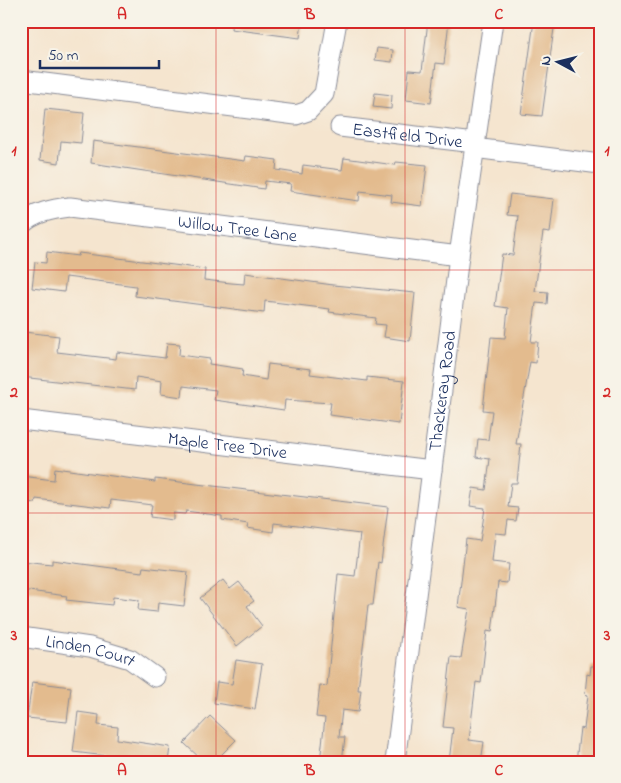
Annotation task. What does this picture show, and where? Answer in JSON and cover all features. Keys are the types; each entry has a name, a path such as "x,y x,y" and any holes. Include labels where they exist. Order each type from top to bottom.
{"street":[{"path":"21,80 296,115 308,111 317,104 324,94 337,21"},
{"name":"Thackeray Road","path":"395,762 459,256 493,21"},
{"name":"Eastfield Drive","path":"340,127 600,164"},
{"name":"Willow Tree Lane","path":"21,224 27,219 49,210 70,207 459,256"},
{"name":"Maple Tree Drive","path":"21,420 432,470"},
{"name":"Linden Court","path":"21,638 90,647 130,659 155,677"}],"building":[{"path":"232,21 302,21 300,38 231,29"},
{"path":"428,21 449,21 444,64 436,63 431,103 406,100 409,70 422,71"},
{"path":"534,21 555,21 542,116 521,114"},
{"path":"377,48 393,50 392,62 375,60"},
{"path":"375,93 392,95 391,109 373,107"},
{"path":"45,109 84,113 81,143 61,141 59,163 40,160"},
{"path":"93,141 245,161 246,156 277,160 276,170 302,174 303,165 342,170 344,158 395,165 396,162 427,165 422,206 391,202 392,195 360,191 359,201 290,191 291,184 265,181 264,189 91,163"},
{"path":"510,194 554,199 550,233 543,232 535,291 548,292 547,304 536,303 531,342 538,342 536,363 530,362 516,444 521,444 517,483 511,483 508,507 518,508 516,521 508,520 506,534 495,533 492,562 509,564 507,583 498,582 492,632 487,631 481,683 476,682 469,740 484,742 481,762 449,762 453,728 443,727 451,657 461,658 469,609 458,607 466,539 480,541 485,508 470,506 473,488 486,490 490,459 476,457 478,439 488,440 492,411 483,410 491,337 505,338 508,308 495,306 502,254 513,255 518,216 507,215"},
{"path":"47,252 78,256 79,253 205,269 204,280 244,284 245,273 333,285 415,293 410,341 384,337 386,325 375,324 376,318 329,312 330,309 265,301 264,313 135,296 136,286 66,277 64,292 32,288 35,262 46,263"},
{"path":"24,332 59,336 57,352 116,359 117,352 165,358 167,343 180,344 179,355 210,359 209,364 243,369 242,376 266,380 268,364 311,369 310,374 367,381 367,377 404,381 399,424 329,415 331,403 285,400 284,410 214,400 216,390 183,386 182,397 161,394 162,381 136,377 135,390 21,377"},
{"path":"55,468 155,482 155,479 388,507 381,563 378,562 373,605 368,605 358,690 361,690 358,712 342,710 339,737 345,737 342,762 320,762 325,718 316,717 320,685 327,686 338,574 355,576 360,534 274,523 273,532 247,528 248,524 222,520 222,516 186,511 185,514 173,513 173,520 150,517 152,505 111,500 110,508 36,499 35,503 21,501 21,476 54,480"},
{"path":"52,560 142,572 143,567 188,572 184,606 158,603 157,612 138,610 139,600 113,597 112,605 66,600 67,596 21,590 21,561 52,564"},
{"path":"223,580 230,589 239,582 254,601 247,606 262,626 237,646 200,598"},
{"path":"236,660 262,664 255,709 214,703 217,682 232,684"},
{"path":"591,666 600,666 600,762 576,762 580,728 584,729 588,695 585,694 587,674 590,675"},
{"path":"32,682 71,687 67,722 27,718"},
{"path":"78,712 99,715 98,725 118,727 117,739 170,747 168,762 123,762 123,758 73,752"},
{"path":"210,716 236,740 214,762 204,762 184,743"}]}
